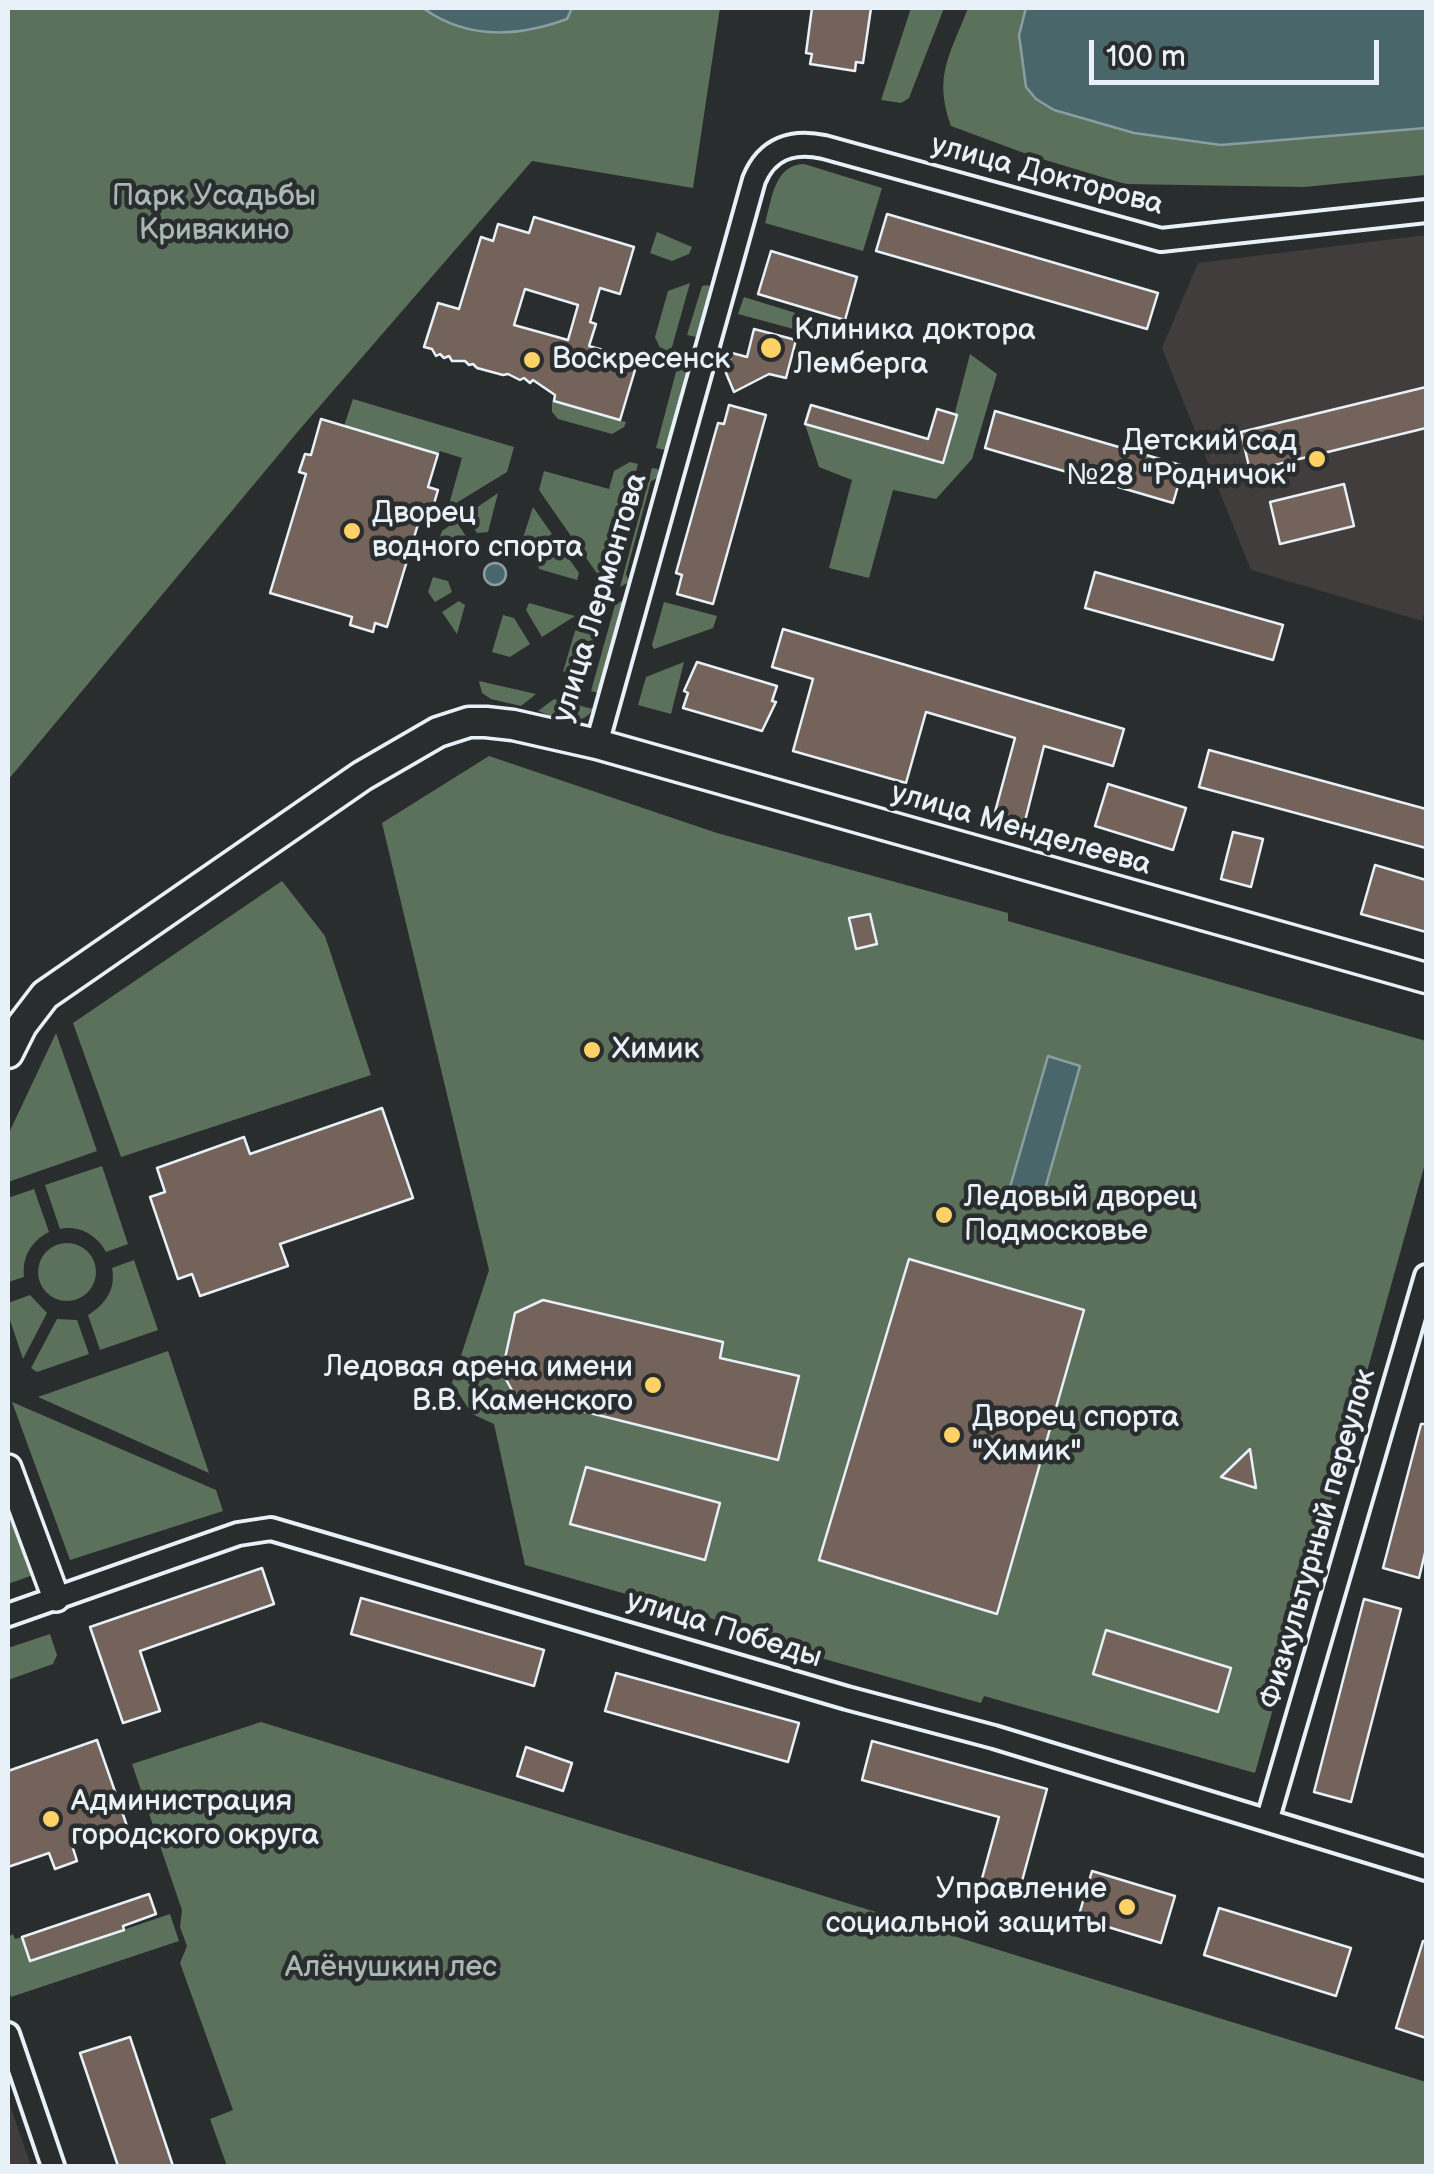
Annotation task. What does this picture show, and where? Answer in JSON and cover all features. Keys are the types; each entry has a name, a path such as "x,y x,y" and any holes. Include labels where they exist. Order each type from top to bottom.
{"main road":[{"name":"улица Лермонтова","path":"8,1053 22,1025 46,995 264,842 416,743 453,726 486,722 514,724 597,744"},
{"name":"улица Менделеева","path":"597,744 1426,978"}],"street":[{"name":"улица Докторова","path":"775,151 794,144 824,146 1161,240 1426,211"},
{"name":"улица Лермонтова","path":"597,744 754,180 764,161 775,151"},
{"name":"Физкультурный переулок","path":"1268,1818 1426,1276"},
{"path":"8,1468 56,1598"},
{"name":"улица Победы","path":"8,1615 238,1534 271,1529 1268,1818 1426,1869"},
{"path":"8,2034 53,2166"}],"shaded area":[{"name":"Детский сад №28 \"Родничок\"","path":"1426,235 1426,606 1422,621 1251,570 1162,348 1198,263"},
{"path":"8,2099 31,2166 8,2166"}],"green space":[{"name":"Парк Усадьбы Кривякино","path":"8,8 720,8 693,188 532,161 300,429 8,780"},
{"path":"911,8 944,8 909,98 901,103 881,100"},
{"path":"968,8 1026,8 1019,35 1023,73 1054,110 1134,133 1221,145 1426,128 1426,175 1304,187 1125,184 1032,156 951,126 944,79"},
{"path":"804,164 882,188 863,251 765,223 780,177 786,170"},
{"path":"657,232 692,247 689,254 672,261 650,253"},
{"path":"690,283 670,354 662,352 655,337 668,291"},
{"path":"702,286 711,288 696,337 687,335"},
{"path":"744,297 831,324 827,338 738,314"},
{"path":"970,354 997,374 972,459 936,499 893,490 869,578 829,568 852,480 819,467 805,424 942,463"},
{"path":"678,364 687,367 665,450 656,448"},
{"path":"353,399 514,447 507,472 448,508 462,458 344,426"},
{"path":"552,401 626,422 612,434 558,419 552,412"},
{"path":"630,462 638,464 605,585 539,490 544,471 609,489 614,471"},
{"path":"652,468 658,469 660,477 651,481 626,574 629,582 620,587"},
{"path":"498,493 488,532 477,533 466,515"},
{"path":"533,507 552,534 530,547 522,541"},
{"path":"456,521 467,538 458,549 438,542 442,531"},
{"path":"559,545 579,573 577,580 539,569 537,558"},
{"path":"433,577 448,581 452,592 435,602 428,592"},
{"path":"625,599 599,693 591,691 615,605"},
{"path":"459,601 465,605 457,634 442,612"},
{"path":"664,602 717,616 713,628 654,649"},
{"path":"529,603 575,616 542,637 526,610"},
{"path":"503,615 514,618 530,644 510,657 492,652"},
{"path":"599,616 589,662 563,672 575,631"},
{"path":"684,662 671,714 638,705 646,677"},
{"path":"479,681 536,694 521,706 491,699 482,693"},
{"path":"554,699 593,709 576,720 538,711"},
{"name":"Ледовый дворец Подмосковье","path":"489,756 717,833 1008,913 1008,921 1426,1041 1426,1160 1255,1773 984,1696 981,1703 778,1646 779,1638 525,1565 494,1424 472,1414 452,1383 489,1270 382,823"},
{"path":"282,881 325,936 371,1075 121,1157 73,1023"},
{"path":"56,1033 97,1151 8,1182 8,1135"},
{"path":"102,1166 128,1244 106,1252 87,1233 60,1229 45,1185"},
{"path":"34,1189 49,1232 29,1250 24,1277 8,1282 8,1198"},
{"path":"67,1243 87,1252 96,1272 87,1292 67,1301 47,1292 38,1272 47,1252"},
{"path":"134,1260 158,1330 100,1350 88,1315 108,1295 112,1268"},
{"path":"30,1295 47,1313 23,1359 8,1303"},
{"path":"57,1319 77,1320 89,1354 37,1372 31,1368"},
{"path":"168,1351 209,1473 38,1397"},
{"path":"12,1402 216,1490 223,1511 70,1560"},
{"path":"8,1508 33,1575 8,1584"},
{"path":"50,1634 57,1655 53,1664 8,1680 8,1648"},
{"name":"Алёнушкин лес","path":"261,1722 1426,2082 1426,2166 227,2166 210,2119 233,2110 180,1963 187,1946 180,1927 182,1910 132,1764"},
{"path":"170,1914 179,1941 11,1997 8,1937 13,1934 15,1939 22,1937 31,1961"}],"water":[{"path":"423,8 572,8 567,19 549,25 493,32 457,26"},
{"path":"1026,8 1426,8 1426,128 1221,145 1134,133 1054,110 1026,87 1019,35"},
{"path":"495,563 503,566 503,582 495,585 487,582 484,574 487,566"},
{"path":"1048,1056 1080,1066 1041,1203 1008,1194"}],"building":[{"path":"812,8 871,8 863,63 856,62 855,71 810,64 812,54 806,53"},
{"path":"887,214 1158,293 1147,329 876,251"},
{"path":"534,217 634,247 620,294 600,288 590,322 596,324 589,346 638,360 620,420 554,401 555,395 533,380 530,383 465,361 452,361 449,356 436,356 432,349 424,347 438,303 459,309 481,237 493,241 498,224 529,233","holes":["525,289 578,305 568,340 514,325"]},
{"path":"771,251 857,277 845,320 758,294"},
{"name":"Клиника доктора Лемберга","path":"754,329 796,340 786,378 769,374 734,392 726,373 732,353 747,357"},
{"path":"1426,387 1426,428 1250,471 1241,432"},
{"path":"729,405 766,415 713,604 677,594 682,575 676,573 718,423 724,424"},
{"path":"811,405 928,439 937,409 957,415 943,463 805,424"},
{"path":"995,411 1184,466 1173,503 985,448"},
{"name":"Дворец водного спорта","path":"321,419 438,454 428,487 438,490 431,514 422,511 387,627 375,623 373,632 350,625 352,617 270,593 306,474 299,472 305,454 311,455"},
{"path":"1344,484 1354,526 1280,544 1270,502"},
{"path":"1095,572 1283,625 1273,660 1085,608"},
{"path":"783,629 1124,729 1113,766 1044,746 1025,821 995,812 1015,738 926,712 906,783 793,751 813,679 772,667"},
{"path":"697,662 777,686 772,701 776,702 762,731 683,708 688,693 684,691"},
{"path":"1209,750 1426,809 1426,848 1199,787"},
{"path":"1108,784 1186,808 1173,850 1095,826"},
{"path":"1233,832 1263,839 1251,887 1221,879"},
{"path":"1375,865 1426,880 1426,932 1361,914"},
{"path":"870,914 877,944 856,949 849,918"},
{"path":"382,1108 413,1198 280,1244 288,1266 200,1296 192,1274 178,1279 150,1197 165,1192 157,1168 244,1137 250,1154"},
{"name":"Дворец спорта \"Химик\"","path":"909,1259 1084,1310 997,1614 819,1560"},
{"name":"Ледовая арена имени В.В. Каменского","path":"543,1300 723,1342 720,1358 799,1376 778,1460 514,1394 502,1372 515,1313"},
{"path":"1421,1424 1426,1424 1426,1549 1419,1578 1383,1568"},
{"path":"1250,1449 1256,1488 1221,1477"},
{"path":"586,1467 720,1503 705,1560 570,1524"},
{"path":"262,1568 274,1604 140,1651 160,1711 123,1723 90,1627"},
{"path":"361,1598 544,1650 534,1686 351,1634"},
{"path":"1364,1599 1401,1609 1351,1802 1314,1792"},
{"path":"1106,1630 1231,1668 1218,1712 1093,1674"},
{"path":"616,1673 799,1723 788,1762 605,1711"},
{"path":"97,1740 127,1826 72,1845 77,1861 55,1869 49,1853 8,1867 8,1771"},
{"path":"872,1741 1047,1789 1019,1892 981,1882 999,1817 862,1780"},
{"path":"526,1747 572,1763 563,1791 517,1776"},
{"name":"Управление социальной защиты","path":"1092,1871 1175,1896 1161,1943 1078,1918"},
{"path":"149,1894 156,1914 123,1926 124,1930 30,1961 22,1937"},
{"path":"1219,1908 1351,1948 1336,1996 1204,1955"},
{"path":"1426,1941 1426,2038 1396,2028"},
{"path":"130,2037 173,2166 118,2166 80,2053"}],"place":[{"name":"Клиника доктора Лемберга","path":"771,348"},
{"name":"Воскресенск","path":"532,360"},
{"name":"Детский сад №28 \"Родничок\"","path":"1317,459"},
{"name":"Дворец водного спорта","path":"352,531"},
{"name":"Химик","path":"592,1050"},
{"name":"Ледовый дворец Подмосковье","path":"944,1215"},
{"name":"Ледовая арена имени В.В. Каменского","path":"653,1385"},
{"name":"Дворец спорта \"Химик\"","path":"952,1435"},
{"name":"Администрация городского округа","path":"51,1819"},
{"name":"Управление социальной защиты","path":"1127,1907"}]}
